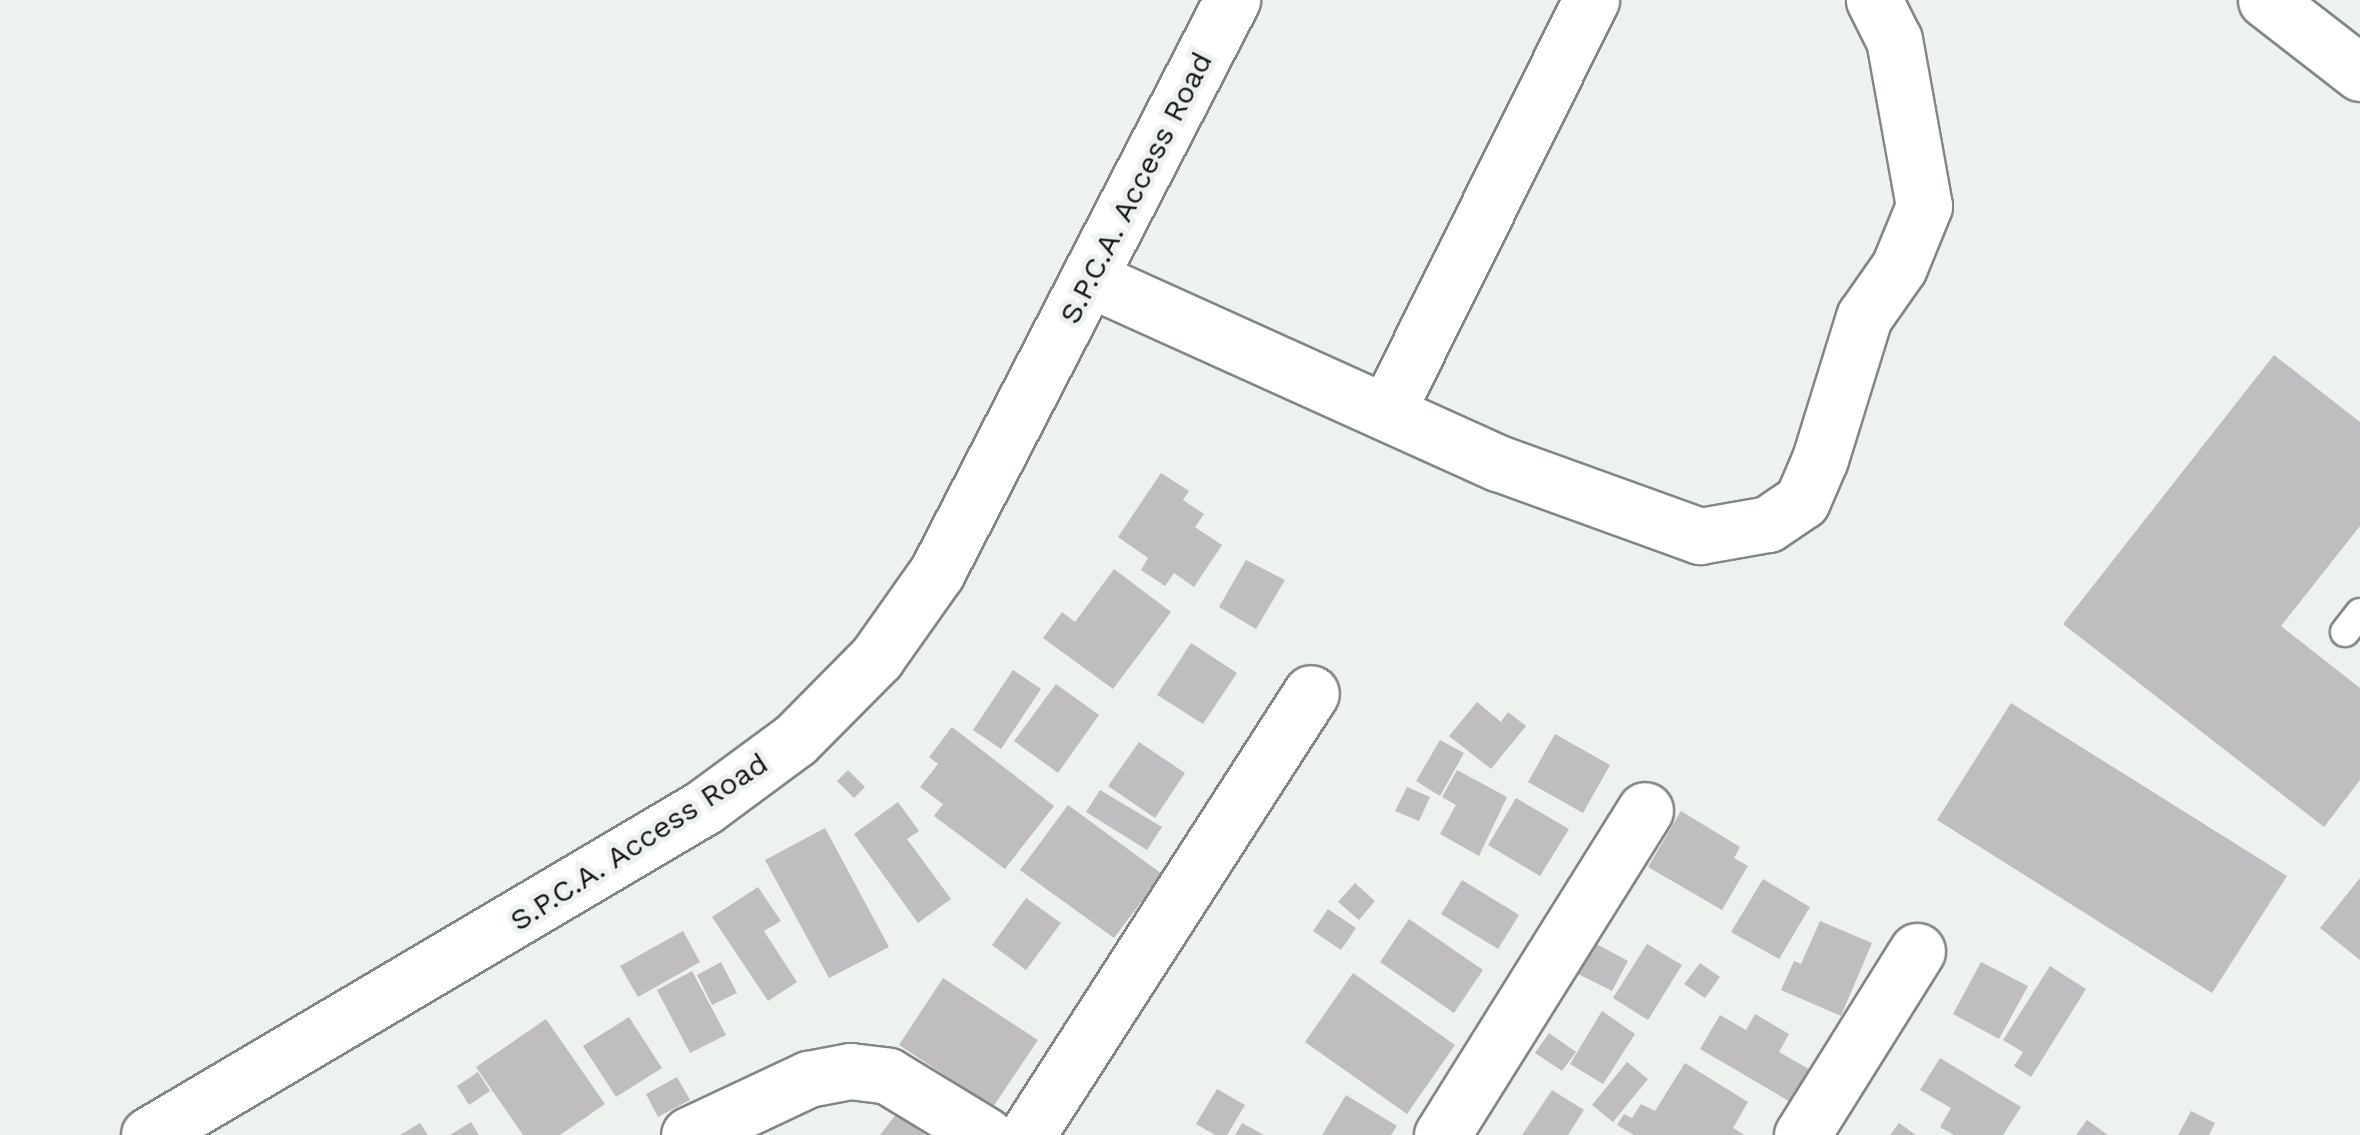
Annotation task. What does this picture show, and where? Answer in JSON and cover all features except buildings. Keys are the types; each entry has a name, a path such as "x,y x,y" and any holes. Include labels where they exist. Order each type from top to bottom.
{"street":[{"name":"S.P.C.A. Access Road","path":"185,1126 704,807 795,740 877,657 937,572 1232,0"},
{"path":"1387,411 1591,0"},
{"path":"1090,278 1221,342 1387,411 1498,463 1700,536 1768,524 1802,501 1820,458 1864,317 1898,266 1924,206 1894,40 1874,0"},
{"path":"2266,0 2360,73"},
{"path":"1027,1135 1310,694"},
{"path":"1442,1135 1645,810"},
{"path":"1802,1135 1917,950"},
{"path":"688,1135 808,1079 850,1071 888,1076 985,1135"}]}
